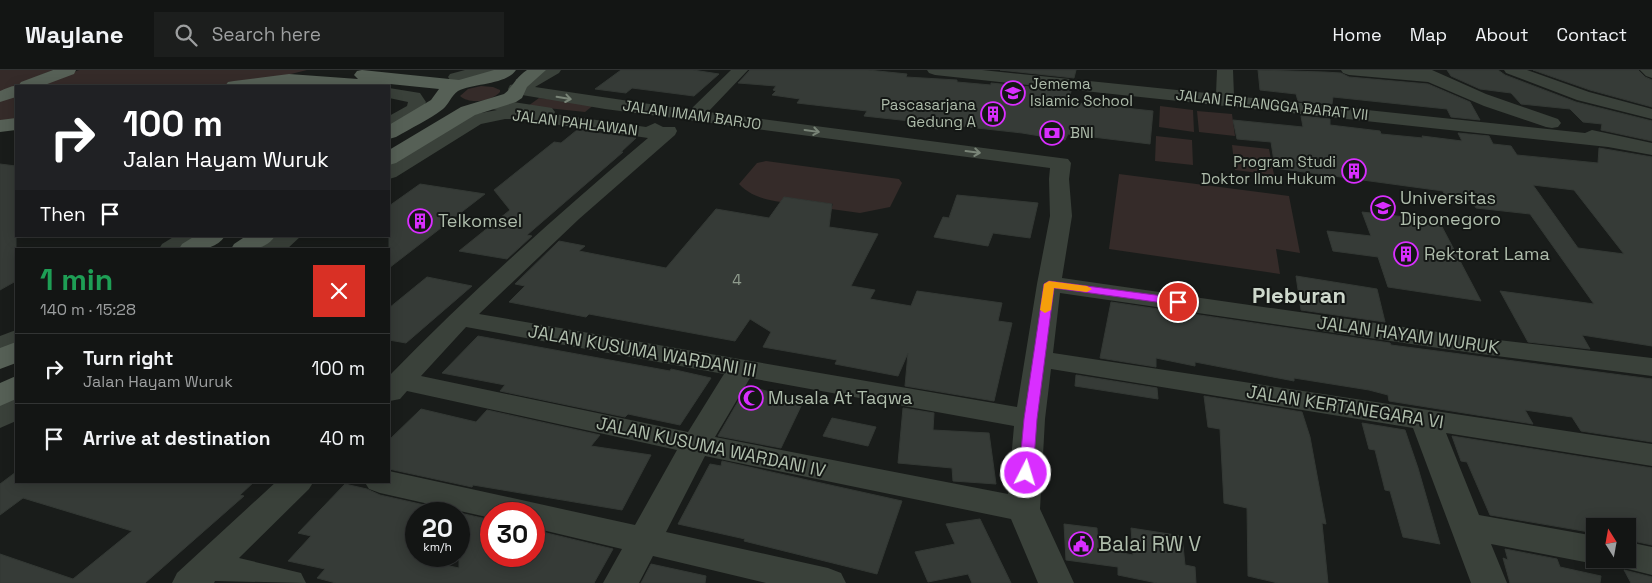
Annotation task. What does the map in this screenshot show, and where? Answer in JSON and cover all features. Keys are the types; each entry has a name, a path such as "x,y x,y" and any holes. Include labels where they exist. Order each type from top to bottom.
{"main road":[{"path":"28,85 67,70"},
{"path":"242,85 288,79 317,70"},
{"path":"348,70 376,78 457,81 496,72"},
{"name":"JALAN PAHLAWAN","path":"390,158 468,110 514,96 519,86 538,70"},
{"path":"288,79 369,85"},
{"path":"390,132 438,104 457,81"},
{"path":"390,87 423,95 427,102 421,114"},
{"path":"0,96 15,90"},
{"path":"0,126 15,124"},
{"path":"193,248 210,237"},
{"path":"245,248 261,237"},
{"path":"0,360 15,352"},
{"path":"0,396 15,387"}],"street":[{"name":"JALAN PAHLAWAN","path":"519,86 532,83 553,70"},
{"path":"694,116 740,70"},
{"name":"JALAN ERLANGGA BARAT VII","path":"935,70 1608,141"},
{"path":"1225,70 1225,100"},
{"path":"1349,70 1426,74 1513,111 1608,141 1652,149"},
{"path":"1512,70 1554,86 1624,108 1652,114"},
{"path":"1648,70 1652,73"},
{"path":"284,85 322,85"},
{"name":"JALAN IMAM BARJO","path":"519,86 605,104 780,127 926,155"},
{"path":"1554,86 1652,98"},
{"path":"390,93 414,97 417,102 414,109 390,123"},
{"name":"JALAN IMAM BARJO","path":"492,104 670,131"},
{"name":"JALAN IMAM BARJO","path":"585,118 605,104"},
{"path":"1501,129 1511,123 1513,111"},
{"name":"JALAN PAHLAWAN","path":"390,172 476,119 519,114 650,133 670,131"},
{"name":"JALAN IMAM BARJO","path":"780,127 767,143 926,155 1060,171 1061,216 1049,284"},
{"path":"0,132 15,129"},
{"path":"395,387 460,318 571,214 670,131"},
{"path":"172,248 190,237"},
{"path":"272,248 289,237"},
{"path":"1049,284 1030,419 1023,509 1056,583"},
{"name":"JALAN HAYAM WURUK","path":"1049,284 1473,345 1652,367"},
{"name":"JALAN KUSUMA WARDANI III","path":"460,318 1030,419"},
{"path":"0,347 15,339"},
{"name":"JALAN KERTANEGARA VI","path":"1039,359 1652,455"},
{"path":"620,583 696,444 741,369"},
{"name":"JALAN KUSUMA WARDANI IV","path":"395,387 1023,509"},
{"path":"0,418 15,409"},
{"path":"1425,419 1489,583"},
{"path":"200,574 296,483"},
{"path":"389,483 480,503"},
{"path":"545,517 828,583"},
{"path":"1467,526 1586,548"},
{"path":"1636,558 1652,561"},
{"path":"200,574 288,583"}],"shaded area":[{"path":"0,70 53,70 15,85 0,92"},
{"path":"79,70 307,70 227,85 41,85"},
{"path":"481,86 493,87 500,90 500,92 492,98 481,101 464,99 460,96 468,89"},
{"path":"15,95 15,120 0,123 0,101"},
{"path":"539,98 595,104 585,112 528,106"},
{"path":"1160,106 1193,110 1194,132 1159,127"},
{"path":"1197,111 1232,114 1235,136 1199,132"},
{"path":"1156,136 1192,140 1193,165 1155,161"},
{"path":"1232,145 1269,149 1274,175 1235,170"},
{"path":"766,161 899,179 902,183 890,207 860,213 831,209 833,204 784,197 781,202 754,195 739,184 757,163"},
{"path":"1119,174 1289,196 1300,253 1276,249 1280,274 1109,249"}],"building":[{"path":"621,70 693,70 719,74 694,96 632,88 626,93 595,89"},
{"path":"750,70 868,70 907,74 906,77 1071,91 1069,102 1153,111 1150,144 1068,134 1065,140 941,124 938,129 908,125 910,121 864,116 867,111 797,103 800,99 772,95 776,91 773,90 776,86 738,83"},
{"path":"1000,70 1076,70 1074,78"},
{"path":"1258,70 1341,73 1349,77 1428,84 1470,102 1480,120 1451,117 1447,109 1333,97 1332,104 1298,101 1296,94 1260,90"},
{"path":"1447,70 1498,70 1505,75 1576,102 1652,121 1652,141 1601,130 1602,124 1583,122 1570,109 1521,104 1511,93 1480,89 1451,76"},
{"path":"1533,70 1638,70 1645,77 1652,80 1652,107 1590,90"},
{"path":"1301,116 1330,119 1330,125 1380,131 1381,134 1423,138 1422,136 1462,141 1458,133 1489,136 1493,144 1511,146 1517,155 1598,163 1599,148 1652,157 1652,346 1582,335 1590,349 1528,342 1500,291 1594,304 1530,214 1476,208 1472,201 1446,198 1443,191 1275,168 1271,142 1237,139 1233,120 1303,127","holes":["1533,185 1574,190 1624,254 1578,248"]},
{"path":"577,130 636,138 621,152 623,152 527,235 532,236 507,259 459,251 510,210 494,190 554,142 561,143"},
{"path":"0,164 15,166 16,248 15,282 0,290"},
{"name":"Telkomsel","path":"420,184 485,194 390,267 390,205"},
{"path":"957,195 1038,203 1030,238 993,233 988,246 934,237 943,217 949,218"},
{"path":"784,197 832,204 829,227 878,234 851,286 875,290 870,299 911,306 917,291 1002,303 998,321 1012,323 994,401 905,386 908,353 898,376 835,364 837,360 763,347 771,332 750,319 735,341 589,314 586,317 509,302 525,286 515,284 559,241 585,246 579,251 666,268 716,209 769,218"},
{"name":"Rektorat Lama","path":"1362,212 1439,221 1481,301 1388,287 1378,257 1333,251 1327,231 1371,236"},
{"path":"1296,276 1377,289 1385,322 1301,310"},
{"path":"427,277 472,286 406,343 390,340 390,307"},
{"path":"1111,302 1390,343 1391,345 1652,379 1652,442 1581,431 1572,417 1525,410 1533,424 1389,401 1388,395 1369,390 1294,378 1294,381 1195,362 1195,366 1156,358 1156,367 1100,358"},
{"path":"478,336 670,371 671,369 711,378 680,425 628,414 625,417 500,391 505,385 442,373"},
{"path":"1076,375 1157,388 1158,399 1075,386"},
{"path":"747,386 770,392 767,396 803,402 781,448 718,436"},
{"path":"1204,396 1302,412 1310,437 1326,524 1322,523 1328,583 1278,583 1248,576 1247,508 1224,503 1220,429 1208,427"},
{"path":"903,408 934,413 933,430 989,433 996,484 953,481 952,468 898,463"},
{"path":"421,409 476,422 487,410 600,435 591,446 651,455 622,510 473,485 472,487 390,469 390,439"},
{"path":"832,418 876,427 868,446 823,436"},
{"path":"1362,423 1405,430 1440,544 1403,537 1390,491 1385,490 1375,450 1369,449"},
{"path":"1452,436 1652,468 1652,545 1636,542 1636,518 1586,518 1586,531 1490,515 1467,462 1461,461"},
{"path":"722,461 902,501 877,574 744,541 745,539 678,524 710,464 721,466"},
{"path":"15,473 15,483 253,483 240,495 244,496 145,583 0,583 0,554 73,579 132,531 23,498 0,515 0,484"},
{"path":"345,484 411,502 405,502 405,567 470,567 470,515 480,518 480,567 545,567 545,533 613,549 594,583 336,583 317,578 325,569 288,561 311,536 298,533"},
{"path":"980,519 1011,583 972,583 968,574 928,582 915,552 955,544 946,524"},
{"path":"1064,524 1097,528 1098,548 1133,555 1131,528 1182,536 1185,565 1195,567 1196,583 1157,583 1118,575 1118,567 1066,560"},
{"path":"1505,549 1557,559 1560,567 1601,576 1600,583 1510,583 1503,558 1508,560"},
{"path":"651,564 706,576 705,583 641,583"},
{"path":"1624,570 1652,577 1652,583 1631,583"}],"slow traffic":[{"path":"1045,310 1049,284 1087,289"}],"place":[{"name":"Jemema Islamic School","path":"1013,93"},
{"name":"Pascasarjana Gedung A","path":"993,114"},
{"name":"BNI","path":"1052,133"},
{"name":"Program Studi Doktor Ilmu Hukum","path":"1354,171"},
{"name":"Universitas Diponegoro","path":"1383,208"},
{"name":"Telkomsel","path":"420,221"},
{"name":"Rektorat Lama","path":"1406,254"},
{"name":"Musala At Taqwa","path":"751,398"},
{"name":"Balai RW V","path":"1081,544"}],"district":[{"name":"Pleburan","path":"1299,295"}],"route":[{"path":"1026,473 1030,419 1049,284 1178,302"}]}
